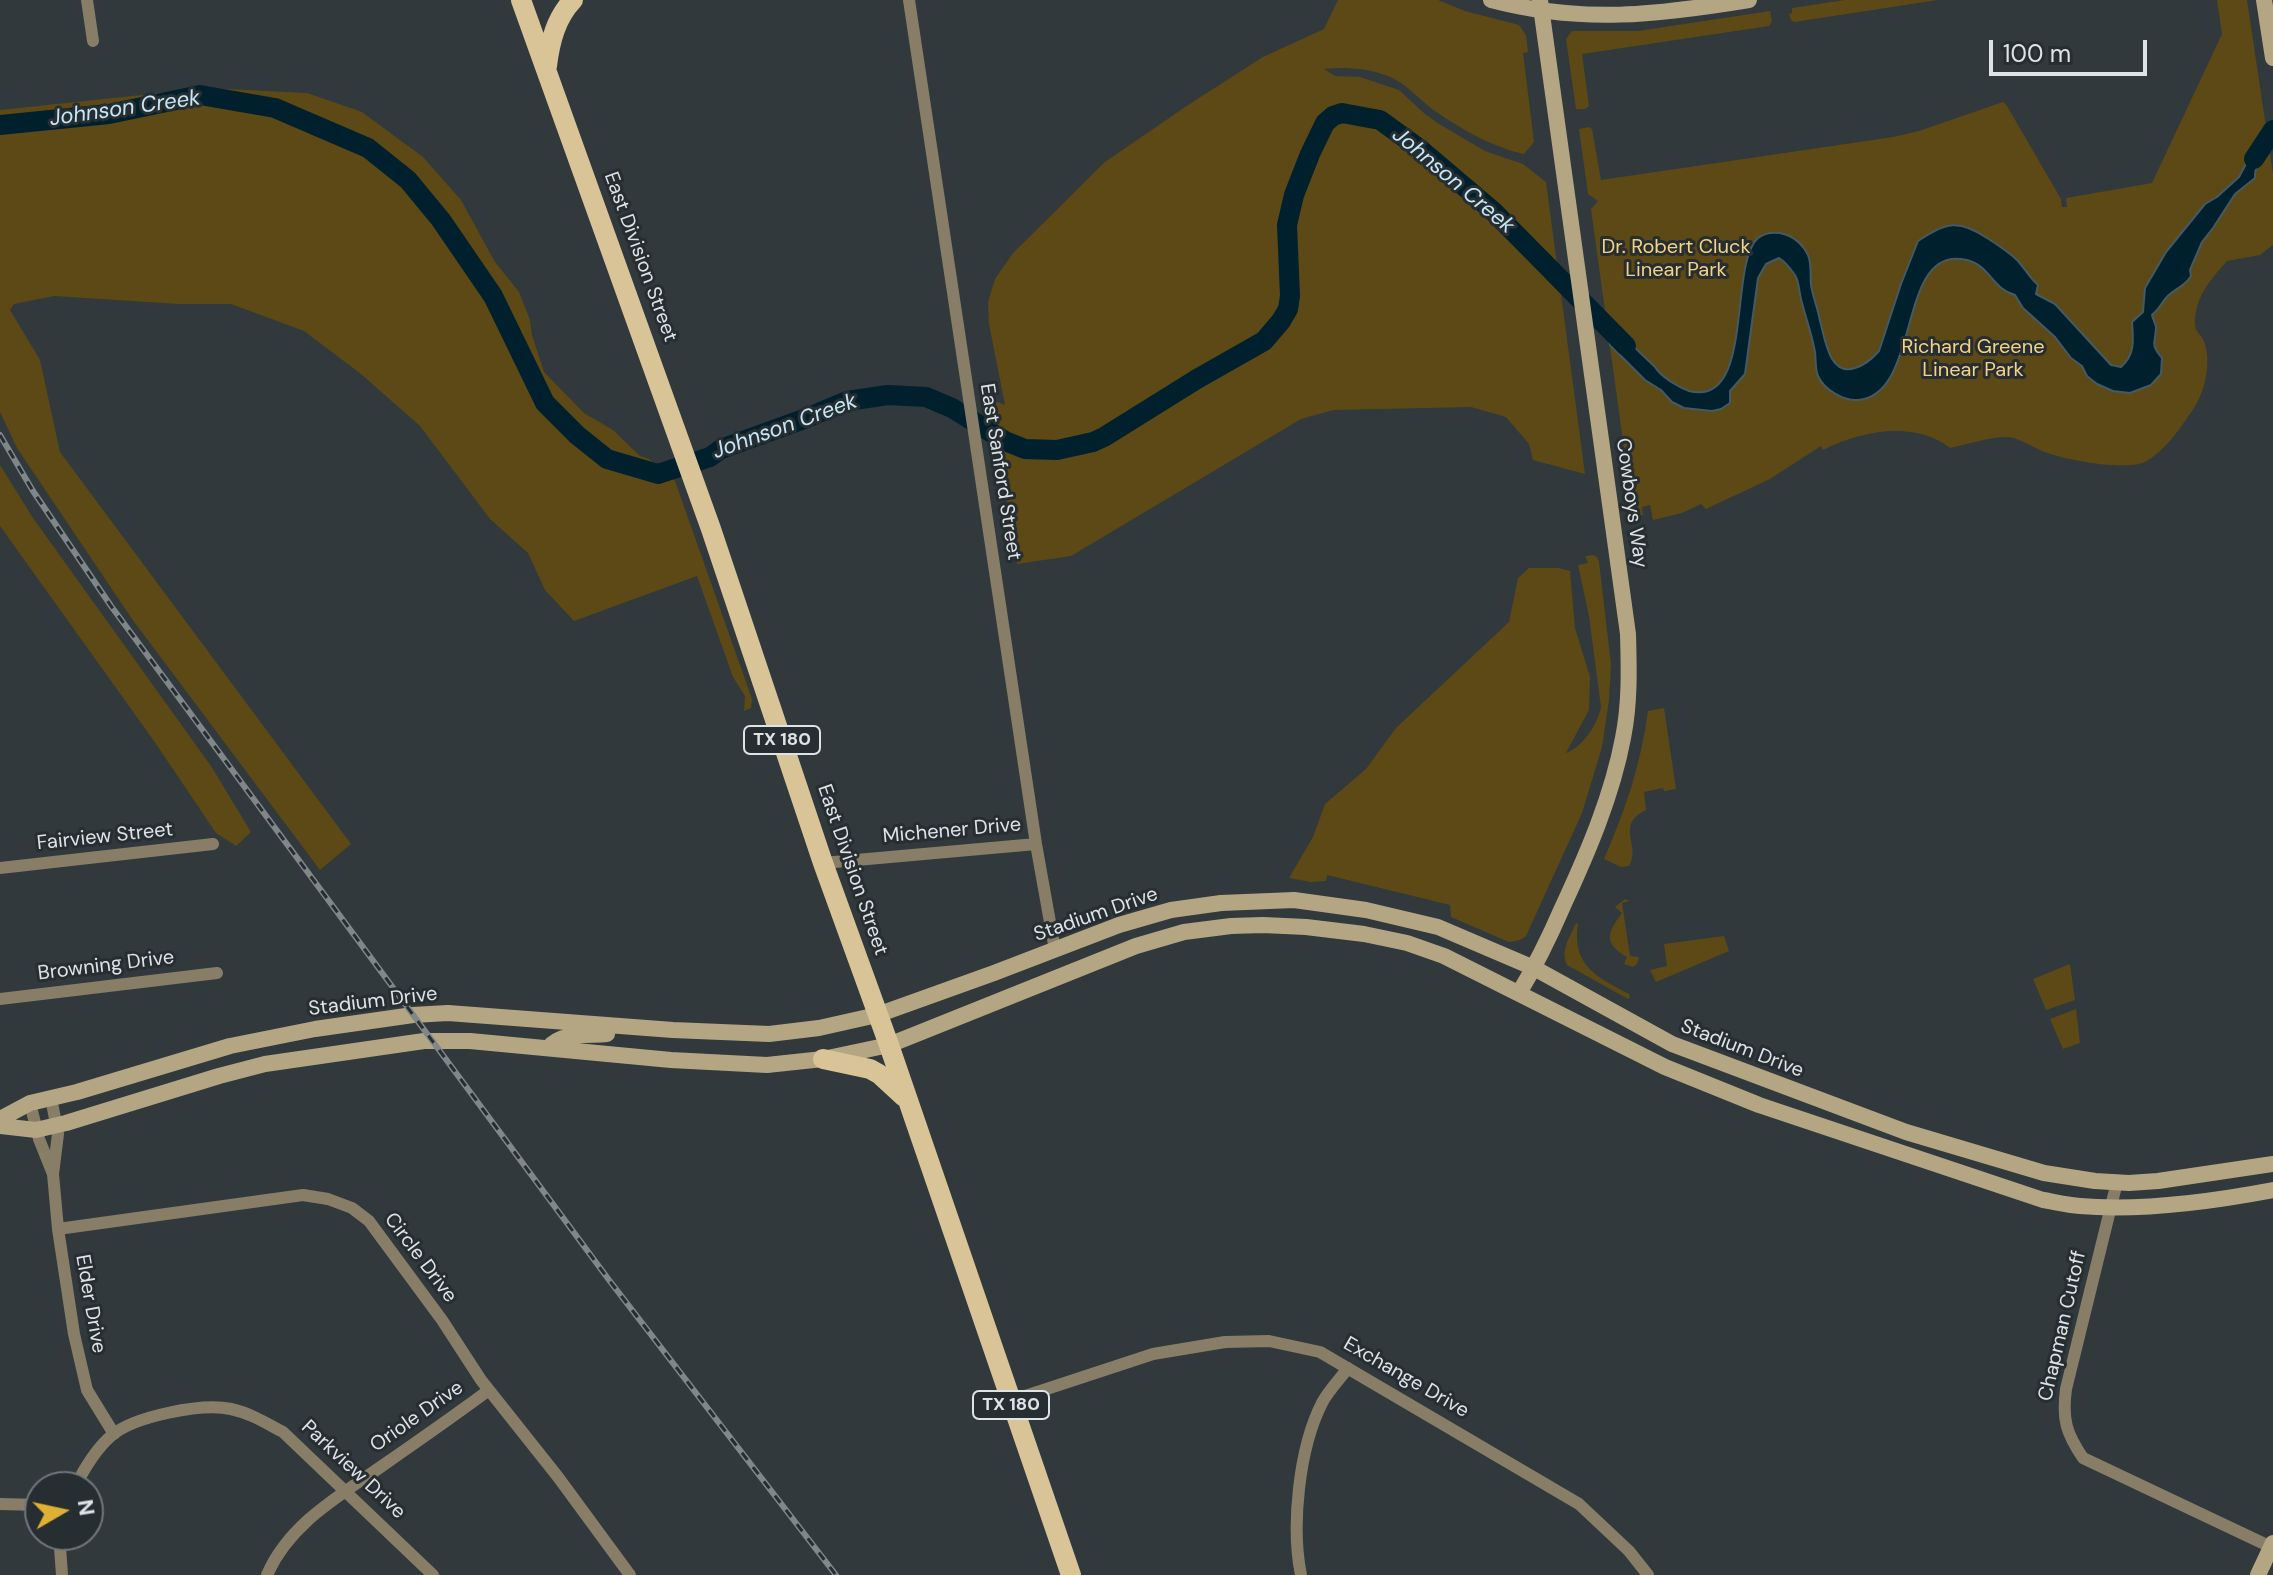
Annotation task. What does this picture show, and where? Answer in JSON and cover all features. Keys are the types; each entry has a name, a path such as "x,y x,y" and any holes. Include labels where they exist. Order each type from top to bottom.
{"main road":[{"name":"East Division Street","path":"521,0 711,529 823,863 889,1045 1071,1575"},
{"path":"547,70 549,51 559,19 573,0"},
{"path":"1491,0 1596,16 1637,15 1749,0"},
{"path":"2264,0 2273,58"},
{"name":"Cowboys Way","path":"1519,993 1534,968 1585,858 1616,771 1624,735 1630,678 1628,634 1541,6"},
{"name":"Stadium Drive","path":"0,1119 30,1103 230,1046 413,1015 448,1013 652,1029 769,1034 819,1028 877,1015 1119,925 1171,910 1221,903 1294,900 1366,910 1438,927 1534,968 1672,1044 1906,1132 2044,1173 2095,1181 2158,1181 2273,1164"},
{"path":"1263,925 1264,901"},
{"path":"0,1126 36,1130 57,1126 265,1064 424,1041 470,1041 671,1060 767,1065 823,1059 889,1045 1136,946 1184,932 1263,925 1364,934 1407,943 1454,960 1678,1072 1759,1105 2043,1200 2081,1206 2111,1206 2208,1200 2273,1190"},
{"path":"548,1048 570,1035 652,1029"},
{"path":"187,1086 281,1048 285,1035"},
{"path":"823,1059 870,1069 907,1099"},
{"path":"1899,1152 1906,1132"},
{"path":"2258,1575 2272,1546"}],"street":[{"path":"87,0 93,41"},
{"name":"East Sanford Street","path":"909,0 1036,844 1055,950"},
{"name":"Fairview Street","path":"0,868 213,844"},
{"name":"Michener Drive","path":"823,863 1036,844"},
{"name":"Browning Drive","path":"0,999 217,973"},
{"name":"Elder Drive","path":"51,1098 57,1126 53,1174 58,1229 80,1364 87,1390 114,1434"},
{"name":"Elder Drive","path":"30,1103 45,1158 53,1174"},
{"name":"Chapman Cutoff","path":"2117,1182 2066,1389 2063,1411 2072,1442 2083,1458 2272,1546"},
{"name":"Circle Drive","path":"58,1229 303,1195 328,1199 352,1208 369,1221 489,1390 630,1575"},
{"name":"Exchange Drive","path":"1010,1401 1153,1354 1225,1342 1269,1341 1320,1352 1579,1504 1629,1551 1648,1575"},
{"path":"1301,1575 1296,1551 1297,1516 1309,1438 1322,1401 1348,1368"},
{"name":"Oriole Drive","path":"267,1575 276,1554 287,1540 318,1511 489,1390"},
{"name":"Parkview Drive","path":"85,1471 100,1448 114,1434 141,1421 178,1411 216,1407 235,1410 283,1432 433,1575"},
{"path":"0,1504 24,1505"},
{"path":"60,1551 62,1575"}],"green space":[{"path":"1338,0 1438,0 1465,11 1519,25 1526,35 1528,52 1523,53 1534,142 1524,154 1466,131 1392,78 1362,69 1324,69 1335,76 1360,77 1399,90 1439,124 1485,151 1523,164 1546,182 1585,474 1533,460 1529,444 1506,417 1471,407 1334,410 1301,419 1071,556 1017,564 991,399 1005,405 989,324 988,302 995,279 1013,253 1105,162 1263,57 1324,29"},
{"path":"1845,0 1938,0 1794,22 1789,14 1792,8"},
{"path":"2217,0 2247,0 2273,174 2273,245 2260,255 2227,261 2205,290 2195,315 2196,330 2206,349 2204,386 2197,404 2160,451 2138,464 2112,465 2054,455 2010,437 1950,448 1921,434 1887,431 1854,438 1823,450 1821,446 1770,479 1706,509 1701,504 1682,513 1653,520 1650,505 1642,507 1643,515 1631,517 1632,506 1591,209 1598,201 1588,194 1579,129 1592,129 1601,180 1893,137 2003,102 2061,199 2062,207 2067,207 2066,198 2152,183 2222,34"},
{"path":"1770,11 1772,21 1769,26 1582,54 1589,106 1576,109 1566,39 1572,31 1638,31"},
{"path":"207,88 307,93 362,112 423,157 461,200 495,262 519,292 544,372 584,413 613,430 640,456 649,459 675,481 752,699 751,708 744,711 745,696 733,677 697,576 574,621 545,590 528,553 490,519 420,426 361,374 304,331 231,304 54,296 14,304 10,310 40,360 60,452 351,844 320,870 132,619 17,448 0,412 0,110"},
{"path":"0,465 33,518 211,766 251,832 236,846 216,833 0,526"},
{"path":"1593,555 1599,562 1611,664 1602,747 1582,813 1526,936 1509,942 1451,917 1450,905 1327,875 1326,881 1289,878 1313,837 1325,804 1366,769 1396,728 1509,622 1518,578 1529,568 1570,571 1575,628 1590,677 1589,710 1566,753 1583,741 1593,728 1601,707 1589,616 1578,565 1588,563 1585,556"},
{"path":"1664,708 1676,789 1644,792 1646,810 1637,816 1630,829 1632,858 1629,866 1621,867 1604,859 1631,787 1648,711"},
{"path":"1625,899 1630,901 1622,903 1630,956 1639,957 1633,967 1624,964 1627,957 1614,947 1610,937 1622,913 1615,907"},
{"path":"1576,923 1583,960 1597,976 1629,994 1630,998 1567,965 1565,949"},
{"path":"1724,936 1729,951 1656,982 1650,970 1667,966 1664,944"},
{"path":"2070,964 2075,1000 2046,1010 2033,979"},
{"path":"2076,1009 2080,1043 2063,1049 2050,1019"}],"water":[{"path":"2266,127 2269,152 2259,164 2255,178 2235,194 2202,242 2189,279 2167,296 2152,315 2156,327 2154,346 2162,358 2161,374 2151,385 2130,393 2113,391 2097,384 2055,337 2023,308 2015,295 2000,287 1978,265 1961,259 1941,263 1927,277 1892,375 1878,392 1858,400 1835,394 1818,376 1814,345 1797,280 1788,265 1779,258 1766,264 1758,278 1745,374 1730,391 1730,403 1721,409 1684,408 1672,402 1610,345 1607,321 1670,381 1689,391 1710,390 1723,378 1732,357 1749,253 1760,236 1777,233 1797,241 1808,255 1813,294 1826,346 1834,362 1846,369 1859,367 1879,351 1918,241 1952,225 1977,232 2011,255 2038,285 2036,294 2055,304 2111,365 2121,367 2131,352 2132,322 2143,312 2145,288 2166,252 2205,204 2239,177"}],"waterway":[{"name":"Johnson Creek","path":"0,125 109,114 200,95 275,108 368,148 408,180 441,220 493,296 545,403 607,459 658,474 710,457 721,449 847,401 888,395 926,397 1025,449 1057,450 1104,437 1264,341 1281,321 1288,309 1290,296 1287,225 1294,195 1325,123 1342,113 1380,120 1420,149 1493,211 1626,346"},
{"name":"Johnson Creek","path":"2254,159 2273,130"}],"railway":[{"path":"0,435 33,491 111,606 609,1280 836,1575"}],"park label":[{"name":"Dr. Robert Cluck Linear Park","path":"1676,260"},
{"name":"Richard Greene Linear Park","path":"1973,360"}]}
